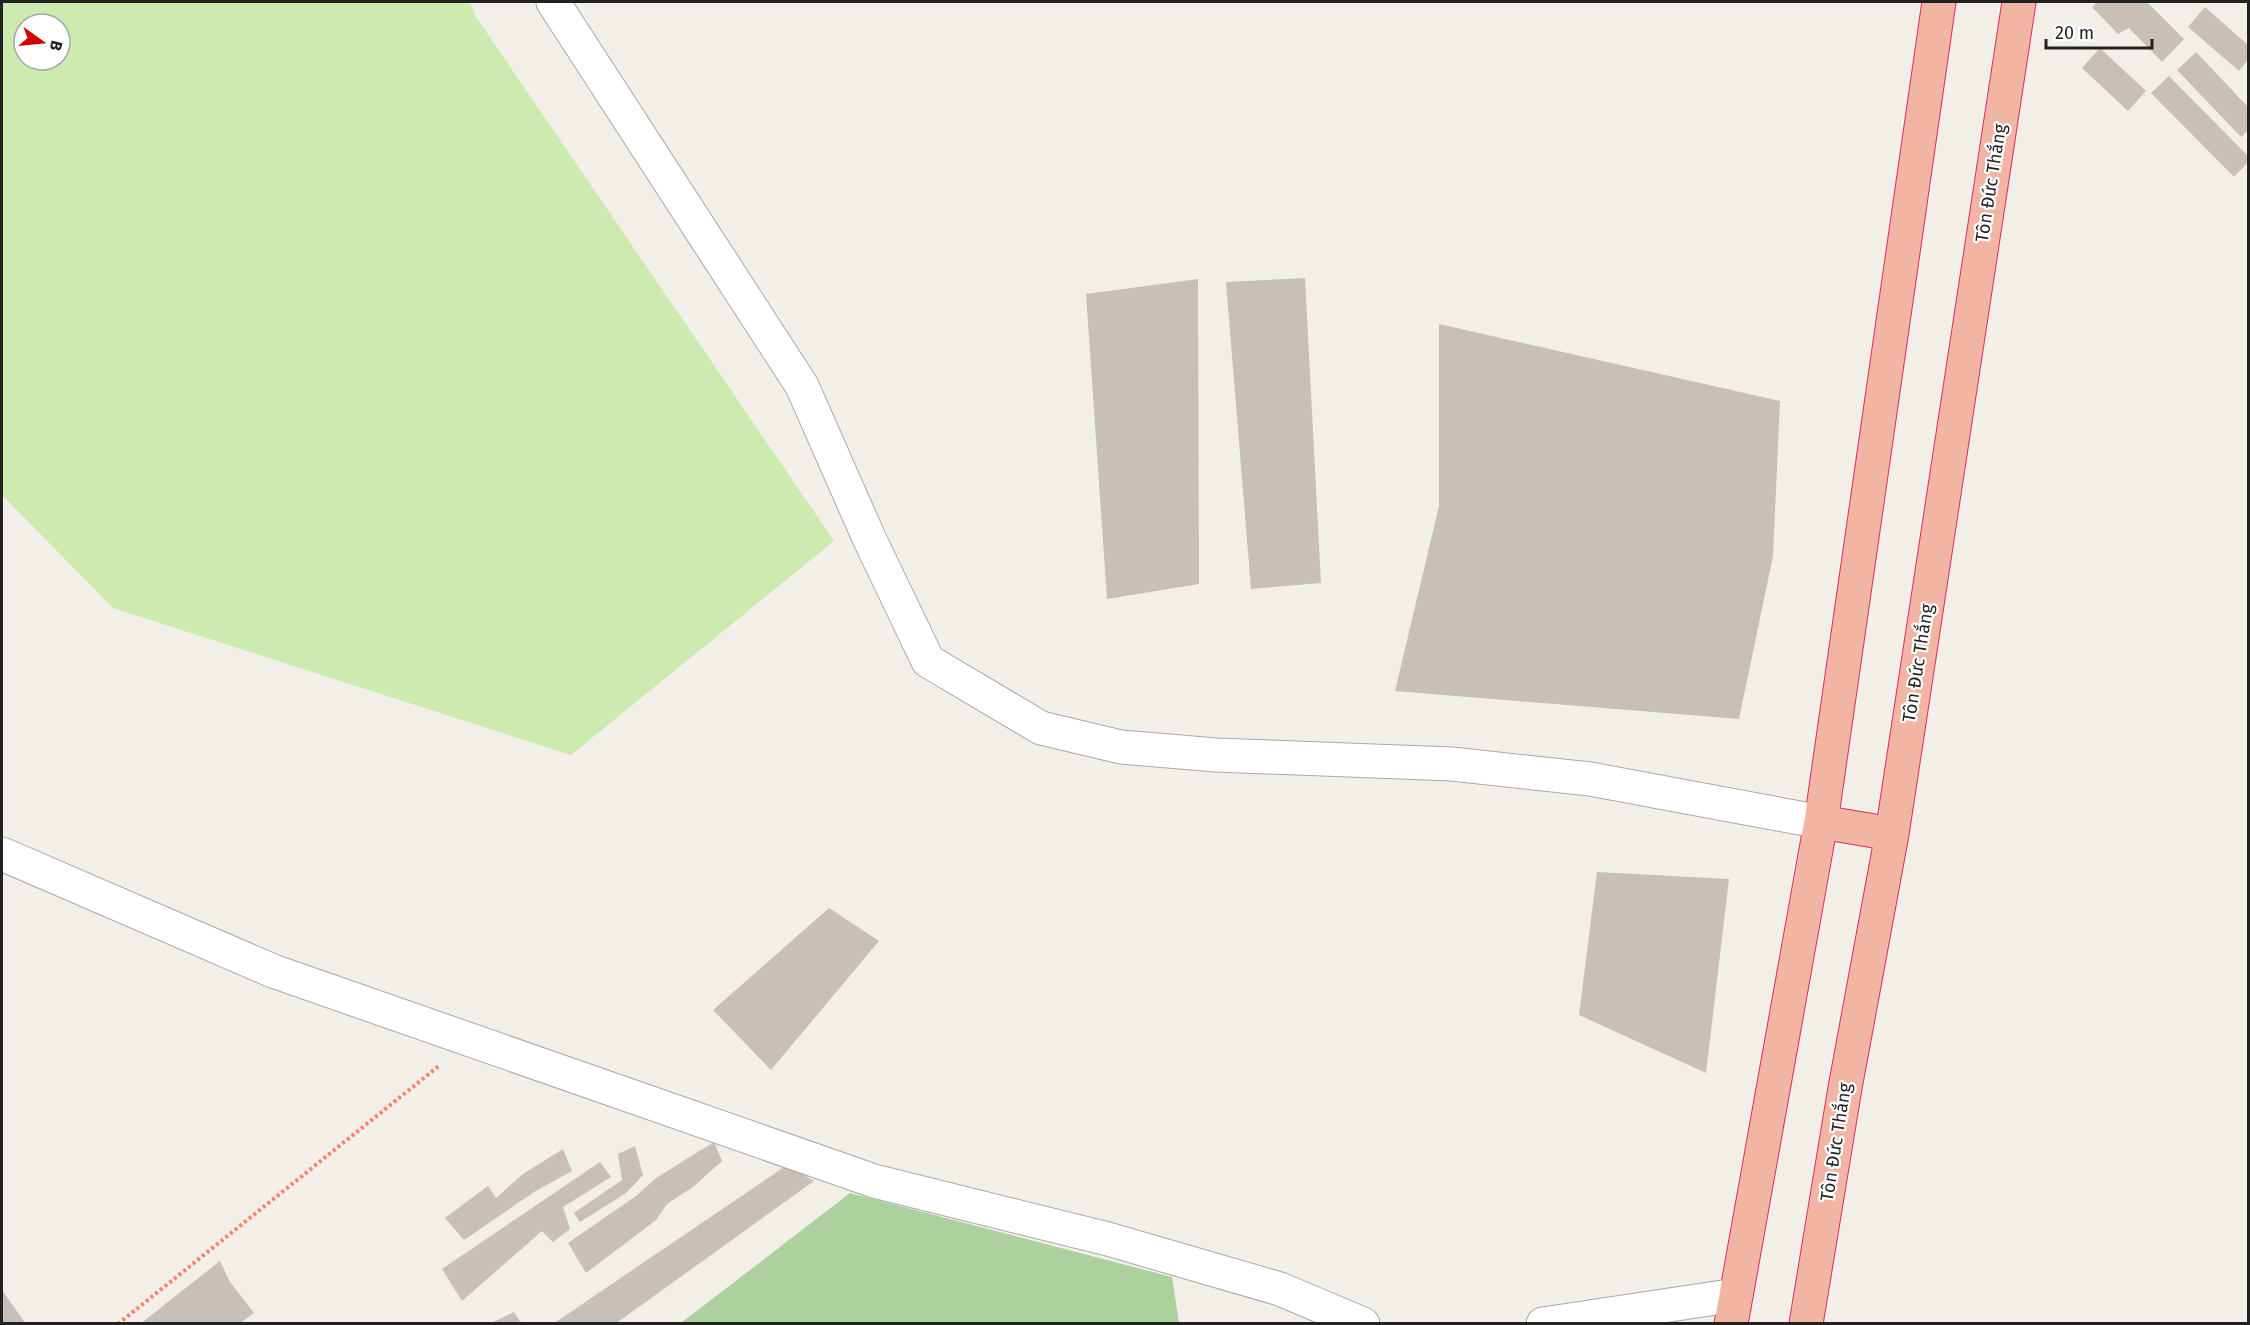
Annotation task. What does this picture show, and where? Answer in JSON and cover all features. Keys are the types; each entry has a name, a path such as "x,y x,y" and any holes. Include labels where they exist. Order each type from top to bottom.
{"highway":[{"path":"1734,1309 1821,822 1939,2"},
{"name":"Tôn Đức Thắng","path":"1806,1323 1845,1088 1892,834 2019,2"},
{"path":"1821,822 1892,834"}],"street":[{"path":"554,2 802,386 869,538 928,661 1041,728 1120,747 1216,755 1452,764 1590,779 1821,822"},
{"path":"2,854 273,971 874,1180 1108,1239 1280,1289 1363,1323"},
{"path":"1543,1323 1734,1309"}],"path":[{"path":"118,1323 471,1041"}],"green space":[{"path":"2,2 470,2 476,17 834,541 571,755 113,608 2,495"},
{"path":"850,1193 1172,1277 1179,1323 681,1323"}],"building":[{"path":"2097,2 2147,2 2184,39 2162,62 2129,28 2118,34 2092,7"},
{"path":"2205,7 2248,45 2248,60 2239,71 2188,27"},
{"path":"2100,48 2146,91 2128,111 2082,68"},
{"path":"2196,52 2248,107 2248,130 2241,137 2177,70"},
{"path":"2169,76 2248,156 2248,162 2234,177 2151,93"},
{"path":"1305,278 1321,583 1251,589 1226,282"},
{"path":"1198,279 1199,584 1107,599 1086,294"},
{"path":"1439,324 1780,401 1773,556 1739,719 1395,691 1439,506"},
{"path":"1597,872 1729,879 1706,1073 1579,1015"},
{"path":"829,908 879,941 771,1070 713,1010"},
{"path":"714,1142 722,1161 693,1187 667,1204 656,1220 586,1273 568,1243 636,1196 656,1178"},
{"path":"635,1146 643,1175 626,1193 580,1222 574,1213 622,1180 618,1154"},
{"path":"563,1149 572,1171 534,1192 464,1240 445,1218 488,1186 496,1198 523,1174"},
{"path":"600,1162 611,1177 563,1207 570,1229 553,1242 542,1231 462,1301 442,1269"},
{"path":"787,1165 814,1181 615,1324 553,1324"},
{"path":"220,1261 230,1282 254,1313 239,1324 140,1324"},
{"path":"2,1290 26,1324 2,1324"},
{"path":"514,1312 522,1324 489,1324"}]}
